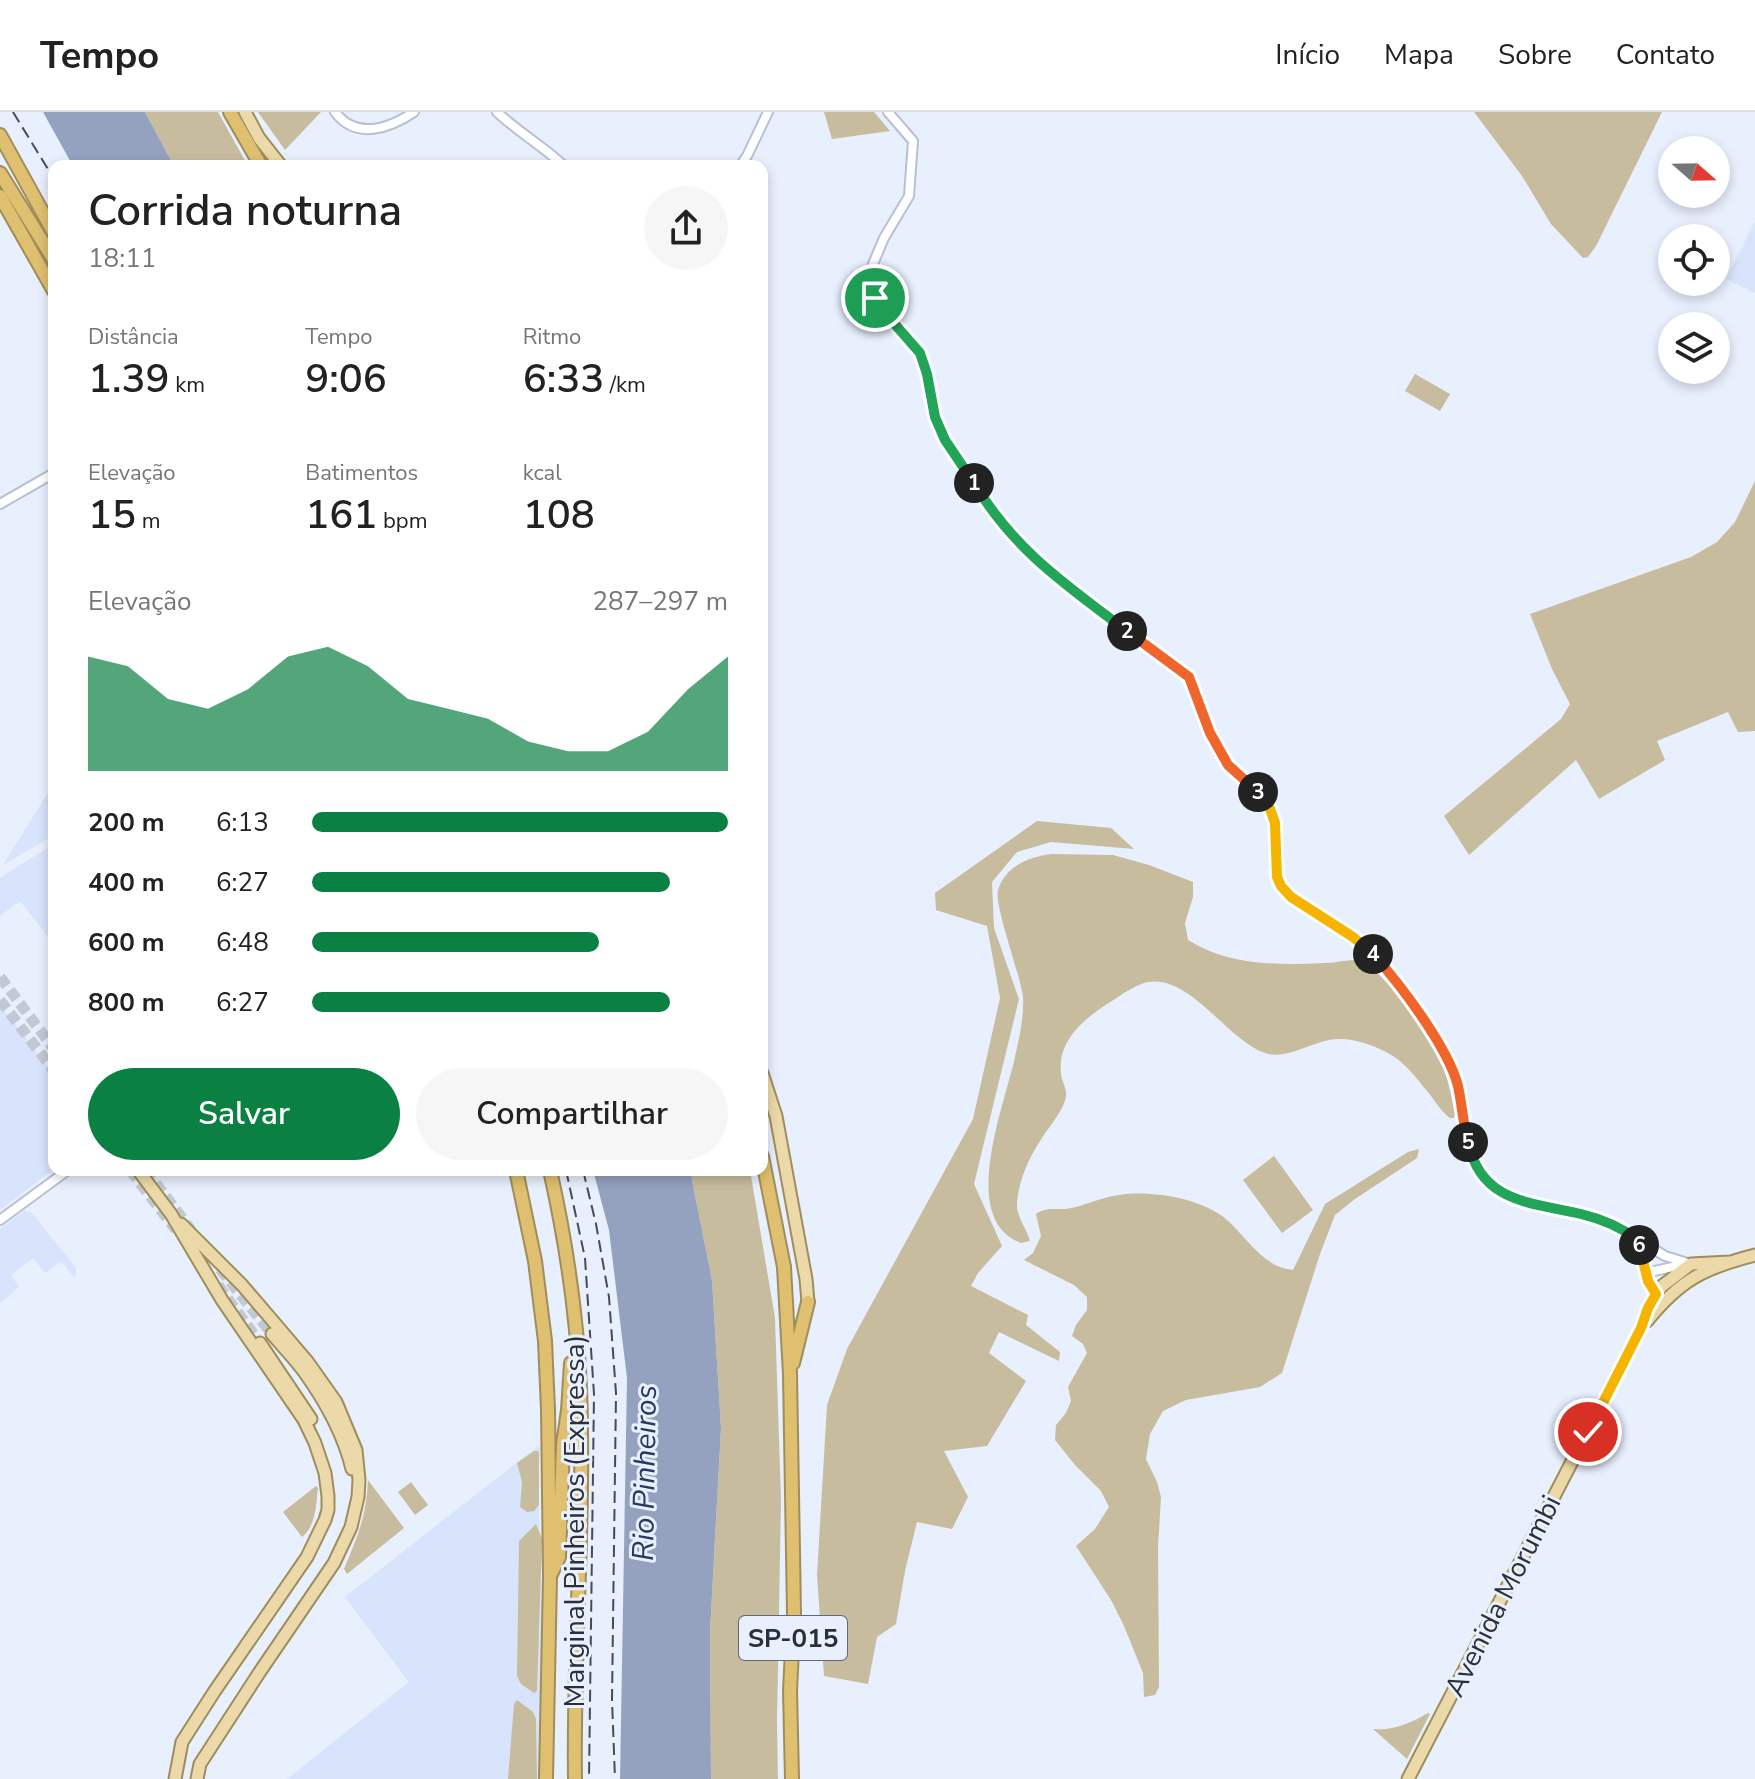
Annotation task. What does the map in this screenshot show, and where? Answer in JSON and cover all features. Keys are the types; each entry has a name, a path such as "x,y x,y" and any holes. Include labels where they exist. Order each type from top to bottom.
{"highway":[{"path":"230,112 258,160"},
{"path":"0,135 48,222"},
{"path":"0,173 48,250"},
{"path":"0,196 48,280"},
{"path":"517,1176 535,1261 545,1341 550,1577 546,1779"},
{"name":"Marginal Pinheiros (Expressa)","path":"551,1176 571,1274 580,1386 581,1540 575,1779"},
{"name":"SP-015","path":"766,1176 784,1267 790,1374 794,1612 790,1690 792,1779"},
{"path":"790,1374 808,1302"},
{"path":"550,1577 559,1557 563,1445 571,1376 571,1332 575,1320"}],"main road":[{"path":"245,112 259,138 276,160"},
{"path":"768,1093 779,1130 808,1302"},
{"path":"142,1176 171,1214 222,1300 304,1420 325,1473 328,1510"},
{"path":"171,1214 242,1285 307,1361 336,1402 356,1450 359,1480 351,1527 325,1578 200,1764 197,1779"},
{"name":"Avenida Morumbi","path":"1403,1777 1427,1754 1641,1328 1662,1297 1692,1277 1755,1255"},
{"name":"Avenida Morumbi","path":"1691,1264 1730,1262"},
{"path":"1662,1297 1688,1275 1691,1264"},
{"path":"272,1334 305,1372 327,1409 348,1455 358,1497"},
{"path":"175,1779 182,1742 307,1557 320,1533 332,1490 326,1453 315,1426 260,1343"}],"street":[{"path":"335,112 347,125 364,130 388,125 414,112"},
{"path":"497,112 558,160"},
{"path":"744,160 768,112"},
{"path":"888,112 913,141 909,196 884,238 873,264 872,293 878,305 916,346 923,361 935,417 945,440 994,515 1021,547 1051,573 1189,677 1210,733 1228,765 1269,806 1275,823 1277,877 1281,886 1291,897 1367,949 1387,970 1425,1022 1457,1085 1471,1158 1485,1180 1511,1197 1528,1203 1614,1225 1665,1256 1691,1264"},
{"path":"0,504 48,476"},
{"path":"0,1220 60,1176"},
{"path":"1638,1240 1645,1273 1652,1288 1662,1297"},
{"path":"1645,1273 1691,1264"}],"shaded area":[{"path":"145,112 218,112 245,160 171,160"},
{"path":"258,112 321,112 285,150"},
{"path":"824,112 874,112 890,131 832,139"},
{"path":"1474,112 1662,112 1596,246 1588,257 1583,258 1551,224 1522,176"},
{"path":"1755,221 1755,293 1730,281 1730,271"},
{"path":"1415,374 1450,394 1440,411 1405,391"},
{"path":"1755,481 1755,731 1738,732 1728,712 1657,741 1665,760 1599,799 1576,760 1469,855 1444,816 1561,719 1570,704 1530,614 1691,557 1717,542 1735,522"},
{"path":"48,793 48,839 3,865"},
{"path":"1037,821 1111,828 1134,849 1051,842 1017,852 992,882 994,928 1019,999 974,1184 1002,1246 978,1273 971,1286 1028,1315 1026,1325 1060,1352 1059,1361 999,1332 989,1353 1026,1381 987,1446 944,1451 968,1497 952,1529 917,1522 896,1624 877,1637 868,1684 824,1676 817,1575 827,1405 847,1349 973,1119 1000,998 987,926 936,910 935,893"},
{"path":"48,848 48,937 20,901 0,916 0,878"},
{"path":"1051,854 1113,855 1193,882 1193,897 1185,923 1188,940 1220,955 1254,962 1290,964 1355,960 1365,964 1402,1000 1434,1045 1447,1077 1454,1118 1443,1112 1402,1063 1378,1048 1353,1040 1337,1039 1272,1055 1251,1046 1179,988 1164,983 1144,983 1095,1012 1069,1038 1061,1060 1065,1101 1033,1154 1019,1189 1017,1207 1030,1241 1021,1243 1002,1230 992,1210 988,1185 996,1127 1019,1039 1023,1004 998,890 1006,875 1019,864"},
{"path":"0,1005 48,1066 48,1174 0,1210"},
{"path":"1419,1149 1417,1158 1335,1215 1282,1373 1260,1387 1186,1400 1163,1411 1150,1434 1146,1459 1161,1497 1158,1548 1159,1687 1155,1695 1144,1697 1143,1673 1124,1626 1076,1546 1095,1529 1109,1507 1101,1491 1055,1440 1056,1425 1071,1401 1068,1387 1087,1353 1083,1344 1072,1336 1087,1310 1087,1297 1074,1285 1024,1260 1033,1253 1041,1236 1036,1214 1119,1195 1175,1197 1215,1212 1226,1219 1264,1258 1293,1270 1325,1204 1408,1152"},
{"path":"1274,1156 1313,1210 1282,1233 1243,1180"},
{"path":"691,1176 751,1176 775,1318 781,1499 778,1779 711,1779 710,1632 721,1428 712,1280"},
{"path":"24,1211 31,1212 76,1268 75,1278 61,1261 45,1273 33,1258 11,1275 19,1287 0,1303 0,1229"},
{"path":"538,1446 542,1605 541,1779 287,1779 409,1682 345,1597"},
{"path":"534,1451 539,1453 539,1505 534,1511 527,1512 520,1507 522,1482 517,1463"},
{"path":"368,1480 404,1528 347,1574 344,1569 360,1526"},
{"path":"411,1482 428,1505 415,1515 398,1492"},
{"path":"316,1486 314,1515 302,1537 283,1512"},
{"path":"536,1524 542,1539 537,1691 534,1693 521,1684 517,1676 519,1541"},
{"path":"517,1700 533,1712 536,1719 537,1779 508,1779 514,1704"},
{"path":"1428,1713 1407,1759 1373,1729 1402,1726"}],"water":[{"path":"43,112 145,112 171,160 70,160"},
{"name":"Rio Pinheiros","path":"595,1176 691,1176 712,1280 721,1428 710,1632 711,1779 620,1779 627,1378 609,1230"}],"tunnel":[{"path":"0,977 48,1041"},
{"path":"0,1000 48,1063"},
{"path":"135,1176 176,1230"},
{"path":"150,1176 191,1230"},
{"path":"220,1269 272,1334"},
{"path":"218,1285 260,1343"}],"railway":[{"path":"13,112 48,169"},
{"path":"567,1176 585,1258 594,1394 589,1779"},
{"path":"584,1176 609,1297 616,1393 612,1700 615,1779"}],"route":[{"path":"875,298 920,353 935,417 945,440 994,515 1021,547 1051,573 1189,677 1210,733 1228,765 1269,806 1275,823 1277,877 1281,886 1291,897 1367,949 1387,970 1425,1022 1452,1070 1471,1158 1485,1180 1511,1197 1598,1219 1638,1240 1648,1281 1656,1294 1588,1432"}]}
